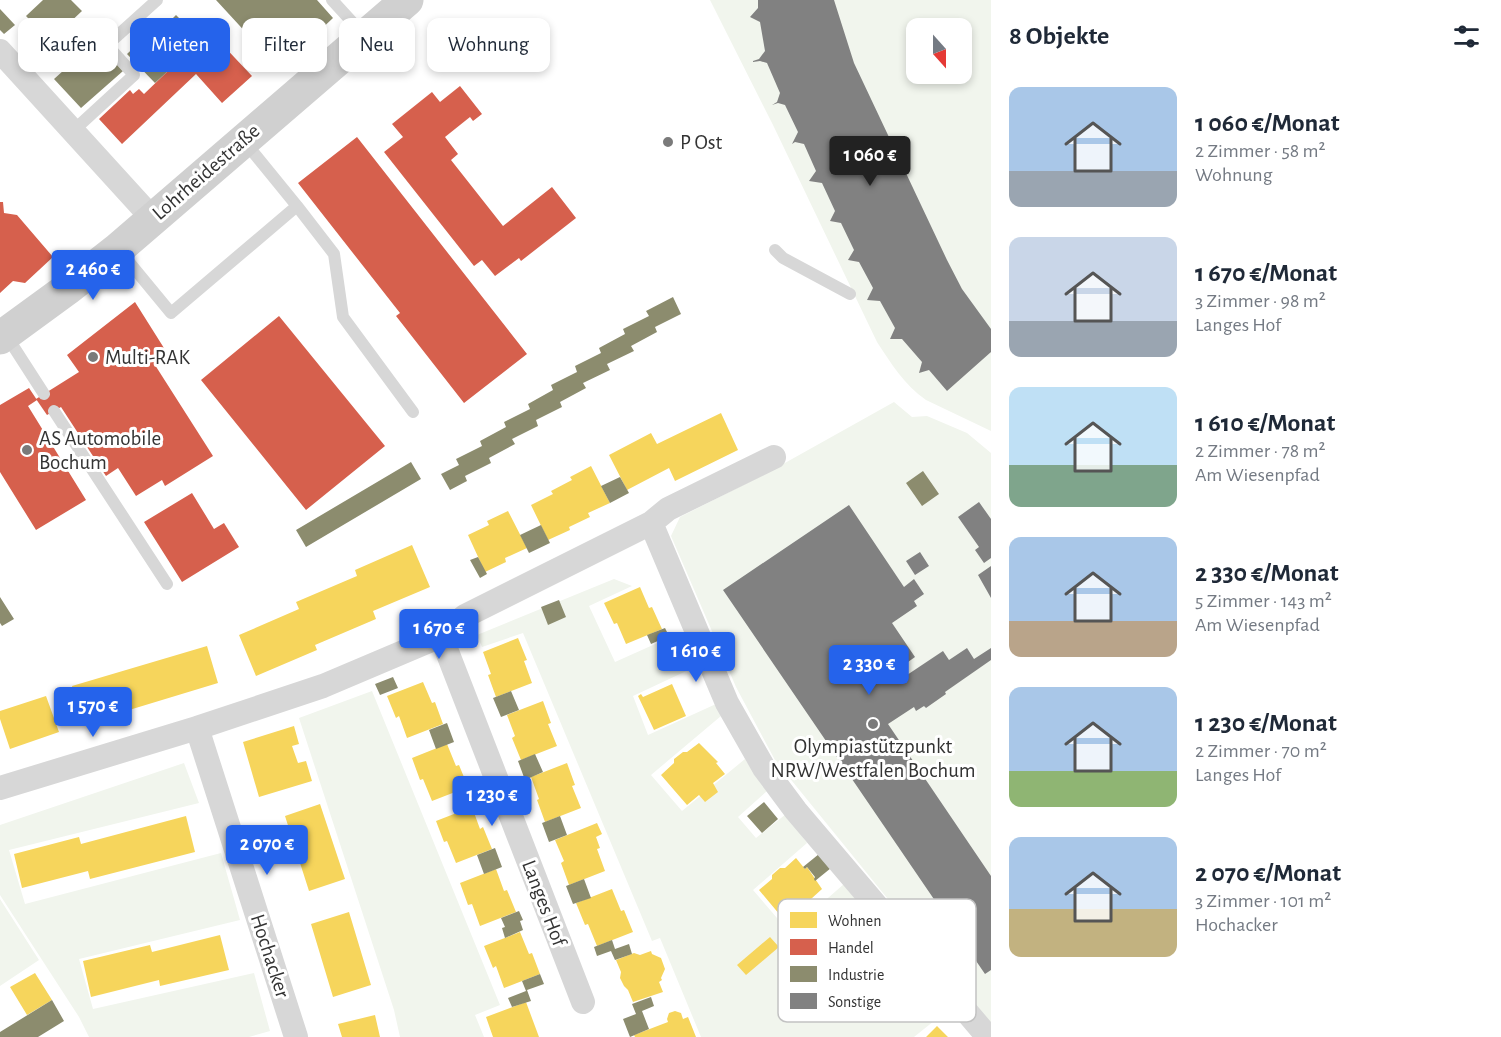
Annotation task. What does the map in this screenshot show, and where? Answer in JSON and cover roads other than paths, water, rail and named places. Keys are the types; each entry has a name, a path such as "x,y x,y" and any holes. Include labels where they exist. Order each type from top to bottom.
{"street":[{"name":"Lohrheidestraße","path":"386,18 407,0"},
{"path":"0,51 153,219"},
{"name":"Lohrheidestraße","path":"3,336 118,249 339,58"},
{"path":"0,788 197,728 324,686 441,636 465,616 651,523 669,509 774,456"},
{"path":"651,523 728,703 764,768 796,811 871,899"},
{"name":"Langes Hof","path":"441,636 583,1002"},
{"name":"Hochacker","path":"197,728 296,1037"},
{"path":"975,1022 988,1037"}],"lane":[{"path":"73,131 134,75 107,45 156,0"},
{"path":"333,0 349,18"},
{"path":"243,140 334,254 343,317 413,412"},
{"path":"118,249 171,313 297,206"},
{"path":"775,250 783,258 850,294"},
{"path":"3,336 44,394"},
{"path":"54,411 167,584"}],"place":[{"name":"P Ost","path":"668,142"},
{"name":"Multi-RAK","path":"93,357"},
{"name":"AS Automobile Bochum","path":"27,450"},
{"name":"Olympiastützpunkt NRW/Westfalen Bochum","path":"873,724"}]}
